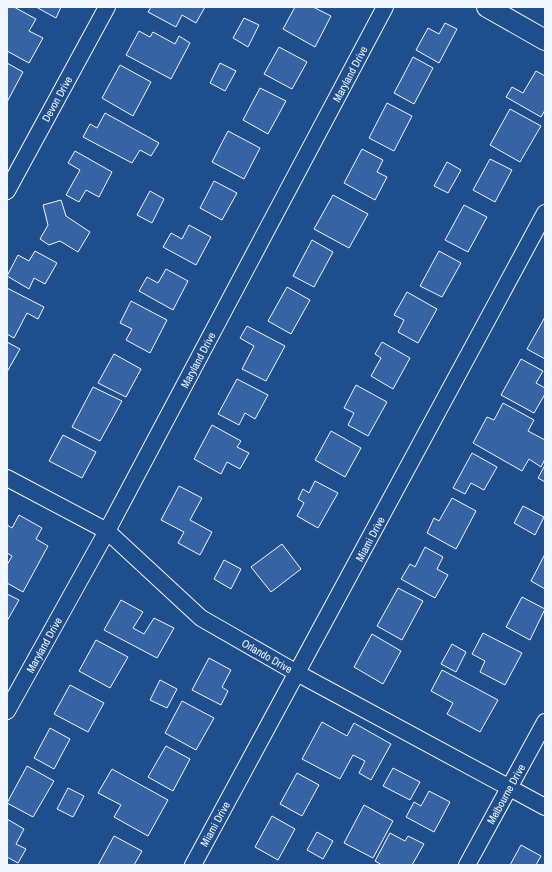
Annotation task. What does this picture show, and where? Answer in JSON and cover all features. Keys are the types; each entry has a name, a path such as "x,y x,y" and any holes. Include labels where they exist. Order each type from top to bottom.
{"street":[{"name":"Devon Drive","path":"7,191 107,7"},
{"name":"Maryland Drive","path":"7,711 107,531 385,7"},
{"path":"486,7 545,40"},
{"name":"Miami Drive","path":"193,865 545,214"},
{"name":"Orlando Drive","path":"7,478 107,531 201,618 297,674 545,807"},
{"name":"Melbourne Drive","path":"467,865 545,722"}],"building":[{"path":"7,7 14,7 36,19 29,31 43,38 29,63 7,51"},
{"path":"36,7 61,7 56,18"},
{"path":"151,7 205,7 196,23 182,15 176,27 148,12"},
{"path":"295,7 313,7 331,16 315,47 283,29"},
{"path":"244,18 259,25 248,47 233,38"},
{"path":"445,23 457,29 439,63 416,50 428,28 439,34"},
{"path":"139,31 150,37 153,32 175,44 179,36 190,43 171,79 126,55"},
{"path":"279,47 307,62 292,89 264,74"},
{"path":"413,57 433,68 414,104 394,93"},
{"path":"7,63 23,72 7,102"},
{"path":"220,63 236,71 225,91 210,83"},
{"path":"120,65 151,82 133,116 102,98"},
{"path":"536,71 545,76 545,110 541,117 506,97 512,87 523,93"},
{"path":"260,88 286,101 268,134 243,120"},
{"path":"387,103 412,116 394,151 369,138"},
{"path":"510,109 541,126 520,162 490,145"},
{"path":"105,113 159,143 151,156 140,150 132,163 83,137 90,124 97,128"},
{"path":"228,131 260,148 244,179 212,162"},
{"path":"362,149 383,160 377,172 387,177 375,200 344,183"},
{"path":"75,151 112,172 99,197 86,190 79,202 66,195 80,170 68,163"},
{"path":"490,159 512,170 495,202 473,190"},
{"path":"447,162 461,170 448,193 434,186"},
{"path":"214,181 237,193 222,220 200,208"},
{"path":"150,191 164,199 152,223 137,215"},
{"path":"333,195 368,214 349,248 314,229"},
{"path":"61,200 66,216 90,232 78,252 60,241 49,245 40,239 48,225 43,205"},
{"path":"464,205 487,217 468,252 445,240"},
{"path":"189,225 211,237 196,265 163,247 171,233 182,239"},
{"path":"312,240 333,252 314,287 293,276"},
{"path":"35,251 57,263 45,284 34,278 29,289 7,276 18,255 29,261"},
{"path":"439,251 461,263 442,297 420,286"},
{"path":"166,269 188,281 173,310 139,291 147,277 158,283"},
{"path":"287,287 310,300 291,334 268,321"},
{"path":"7,288 44,307 38,319 27,313 14,338 7,334"},
{"path":"407,292 437,309 418,343 398,332 404,320 394,315"},
{"path":"131,301 167,320 150,353 126,340 132,329 120,323"},
{"path":"545,317 545,359 527,349"},
{"path":"247,326 285,346 266,381 242,369 254,346 240,338"},
{"path":"7,342 20,349 7,372"},
{"path":"382,342 410,358 393,389 371,376 381,358 375,354"},
{"path":"114,354 141,369 126,397 98,383"},
{"path":"521,359 543,371 536,383 545,388 545,394 534,413 501,395"},
{"path":"237,379 268,395 255,419 245,413 239,425 218,414"},
{"path":"356,385 387,402 368,436 348,425 354,413 344,408"},
{"path":"93,387 122,401 100,441 72,427"},
{"path":"503,403 534,420 528,431 545,440 545,459 541,467 529,459 522,471 473,443 487,417 494,420"},
{"path":"212,425 241,441 237,447 249,453 240,469 227,462 221,474 194,459"},
{"path":"331,431 361,448 345,477 315,460"},
{"path":"63,435 96,452 82,478 49,461"},
{"path":"472,453 497,467 484,490 471,483 465,494 453,488"},
{"path":"545,465 545,482 538,478"},
{"path":"315,481 338,493 318,528 297,516 304,503 298,499 303,489 309,493"},
{"path":"179,486 202,498 190,520 212,532 200,555 178,543 184,532 161,520"},
{"path":"452,498 476,511 456,549 427,533 434,518 439,521"},
{"path":"523,506 544,517 535,535 514,523"},
{"path":"19,515 42,528 36,539 48,546 23,592 7,583 7,565 12,556 7,553 7,525 12,528"},
{"path":"282,544 301,569 271,592 251,567"},
{"path":"425,547 443,557 437,569 448,575 435,598 401,579 410,564 415,567"},
{"path":"545,554 545,589 531,581"},
{"path":"224,560 241,569 231,589 214,579"},
{"path":"398,588 423,601 402,640 377,626"},
{"path":"7,594 19,600 7,621"},
{"path":"522,597 545,609 530,640 506,627"},
{"path":"121,600 143,612 133,628 144,634 154,618 174,628 157,658 104,630"},
{"path":"483,633 522,653 505,685 480,672 485,661 472,654"},
{"path":"372,634 401,651 383,684 354,667"},
{"path":"96,640 128,657 110,688 79,671"},
{"path":"452,644 466,652 456,672 441,664"},
{"path":"209,658 231,670 222,687 228,691 221,705 192,690"},
{"path":"442,670 498,700 480,732 447,714 453,703 431,691"},
{"path":"160,680 177,689 167,708 150,700"},
{"path":"70,685 104,703 88,732 54,714"},
{"path":"182,701 214,718 196,750 165,733"},
{"path":"322,722 347,736 354,723 391,744 371,780 359,773 365,761 353,755 340,779 302,759"},
{"path":"50,728 70,739 54,769 34,758"},
{"path":"166,746 190,759 173,791 148,777"},
{"path":"27,766 54,781 33,817 7,803"},
{"path":"393,768 420,782 410,800 383,786"},
{"path":"112,769 168,800 148,836 114,817 121,805 98,793"},
{"path":"297,773 319,785 302,816 280,804"},
{"path":"68,788 84,796 73,817 57,809"},
{"path":"429,791 450,802 434,832 406,817 414,802 421,806"},
{"path":"364,805 393,821 373,858 344,843"},
{"path":"272,816 295,829 278,860 255,847"},
{"path":"7,819 24,829 16,844 26,849 18,863 7,857"},
{"path":"317,832 333,841 323,859 307,850"},
{"path":"390,833 405,841 408,836 424,844 412,865 382,865 375,861"},
{"path":"114,836 142,851 134,865 98,865"},
{"path":"521,845 541,856 536,865 510,865"}]}
